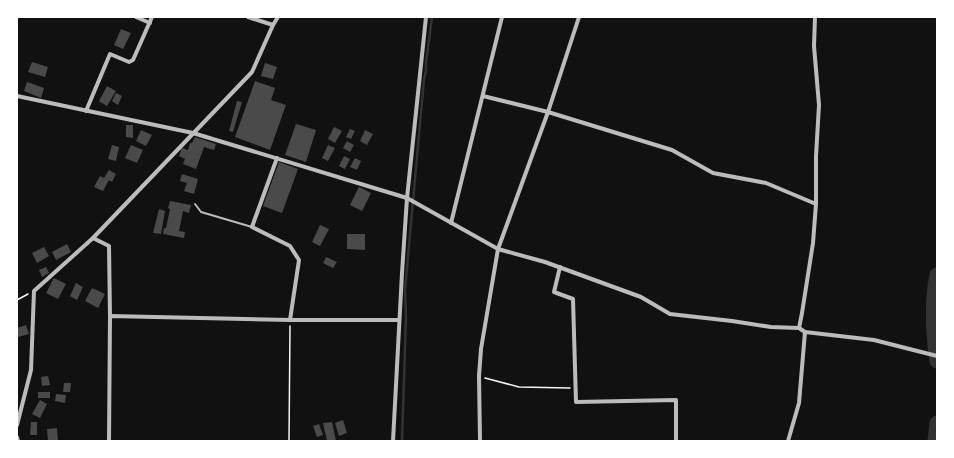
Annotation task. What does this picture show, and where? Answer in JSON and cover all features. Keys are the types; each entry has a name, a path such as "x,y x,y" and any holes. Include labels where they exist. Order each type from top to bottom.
{"street":[{"path":"136,17 150,23"},
{"path":"86,111 110,54 129,62 133,60 152,17"},
{"path":"248,17 273,25"},
{"path":"17,424 30,370 34,291 93,238 252,72 278,17"},
{"path":"393,441 407,198 426,17"},
{"path":"451,223 502,17"},
{"path":"480,441 480,349 498,249 548,112 579,17"},
{"path":"799,328 813,243 816,204 816,156 819,105 814,46 815,17"},
{"path":"17,96 193,133 407,198 498,249 560,267 641,297 670,314 732,320 771,327 799,328 805,332 874,340 937,356"},
{"path":"483,96 548,112 672,150 713,173 766,183 816,204"},
{"path":"277,158 252,227 290,246 299,260 290,320"},
{"path":"93,238 109,246 109,441"},
{"path":"560,267 554,292 573,299 576,402 676,400 676,441"},
{"path":"110,316 290,320 399,320"},
{"path":"788,441 799,402 805,332"}],"lane":[{"path":"195,204 200,212 252,227"}],"path":[{"path":"17,300 34,291"},
{"path":"289,441 290,320"},
{"path":"479,376 519,387 575,388"}],"building":[{"path":"121,29 131,33 123,49 114,45"},
{"path":"32,62 48,67 45,77 28,72"},
{"path":"265,63 277,67 273,79 261,76"},
{"path":"255,81 275,88 271,100 286,105 270,150 235,137"},
{"path":"27,82 44,88 41,98 24,91"},
{"path":"107,86 116,91 107,106 99,101"},
{"path":"116,93 122,96 118,105 112,101"},
{"path":"237,101 242,102 233,132 229,131"},
{"path":"296,124 316,130 306,162 285,155"},
{"path":"126,125 133,125 133,138 126,137"},
{"path":"334,127 342,131 335,143 328,139"},
{"path":"350,129 355,131 351,139 346,137"},
{"path":"141,130 152,135 146,146 136,141"},
{"path":"365,130 373,134 367,145 360,141"},
{"path":"195,137 216,144 214,150 204,147 196,169 183,164 185,159 179,156 182,148 188,150 190,143 192,143"},
{"path":"347,141 354,145 350,152 343,148"},
{"path":"112,145 119,147 116,161 108,159"},
{"path":"131,145 143,150 137,163 125,158"},
{"path":"328,145 335,148 328,161 322,158"},
{"path":"344,156 350,159 345,169 339,166"},
{"path":"355,158 361,161 357,170 350,167"},
{"path":"279,162 298,169 282,213 263,206"},
{"path":"109,170 116,174 112,182 109,180 103,191 94,187 100,176 104,178"},
{"path":"182,174 198,179 194,194 184,191 187,183 180,181"},
{"path":"359,187 371,193 362,211 350,205"},
{"path":"170,201 191,205 189,213 183,211 179,231 185,232 184,238 163,234 164,228 166,228"},
{"path":"159,209 165,211 161,234 153,233"},
{"path":"320,225 329,229 320,246 312,242"},
{"path":"347,234 365,234 365,250 347,249"},
{"path":"67,244 71,252 56,260 52,252"},
{"path":"44,247 49,256 37,263 32,253"},
{"path":"326,257 337,262 333,268 323,263"},
{"path":"46,267 49,273 42,277 39,270"},
{"path":"54,278 66,284 58,299 46,293"},
{"path":"76,283 83,287 77,300 70,296"},
{"path":"92,288 105,294 98,308 85,301"},
{"path":"26,325 29,334 18,337 17,328"},
{"path":"48,376 50,385 42,386 41,377"},
{"path":"64,383 71,383 70,392 63,392"},
{"path":"38,392 50,392 50,398 38,398"},
{"path":"56,394 66,395 65,403 55,401"},
{"path":"40,400 47,404 40,418 32,414"},
{"path":"343,420 347,433 339,436 335,423"},
{"path":"31,422 37,422 37,435 30,435"},
{"path":"332,422 336,441 327,441 323,423"},
{"path":"319,424 323,435 317,437 313,426"},
{"path":"57,428 58,441 48,441 47,429"}],"waterway":[{"path":"402,441 406,316 405,290 424,79 432,17"},
{"path":"937,275 933,318 937,361"},
{"path":"935,441 937,423"}]}
